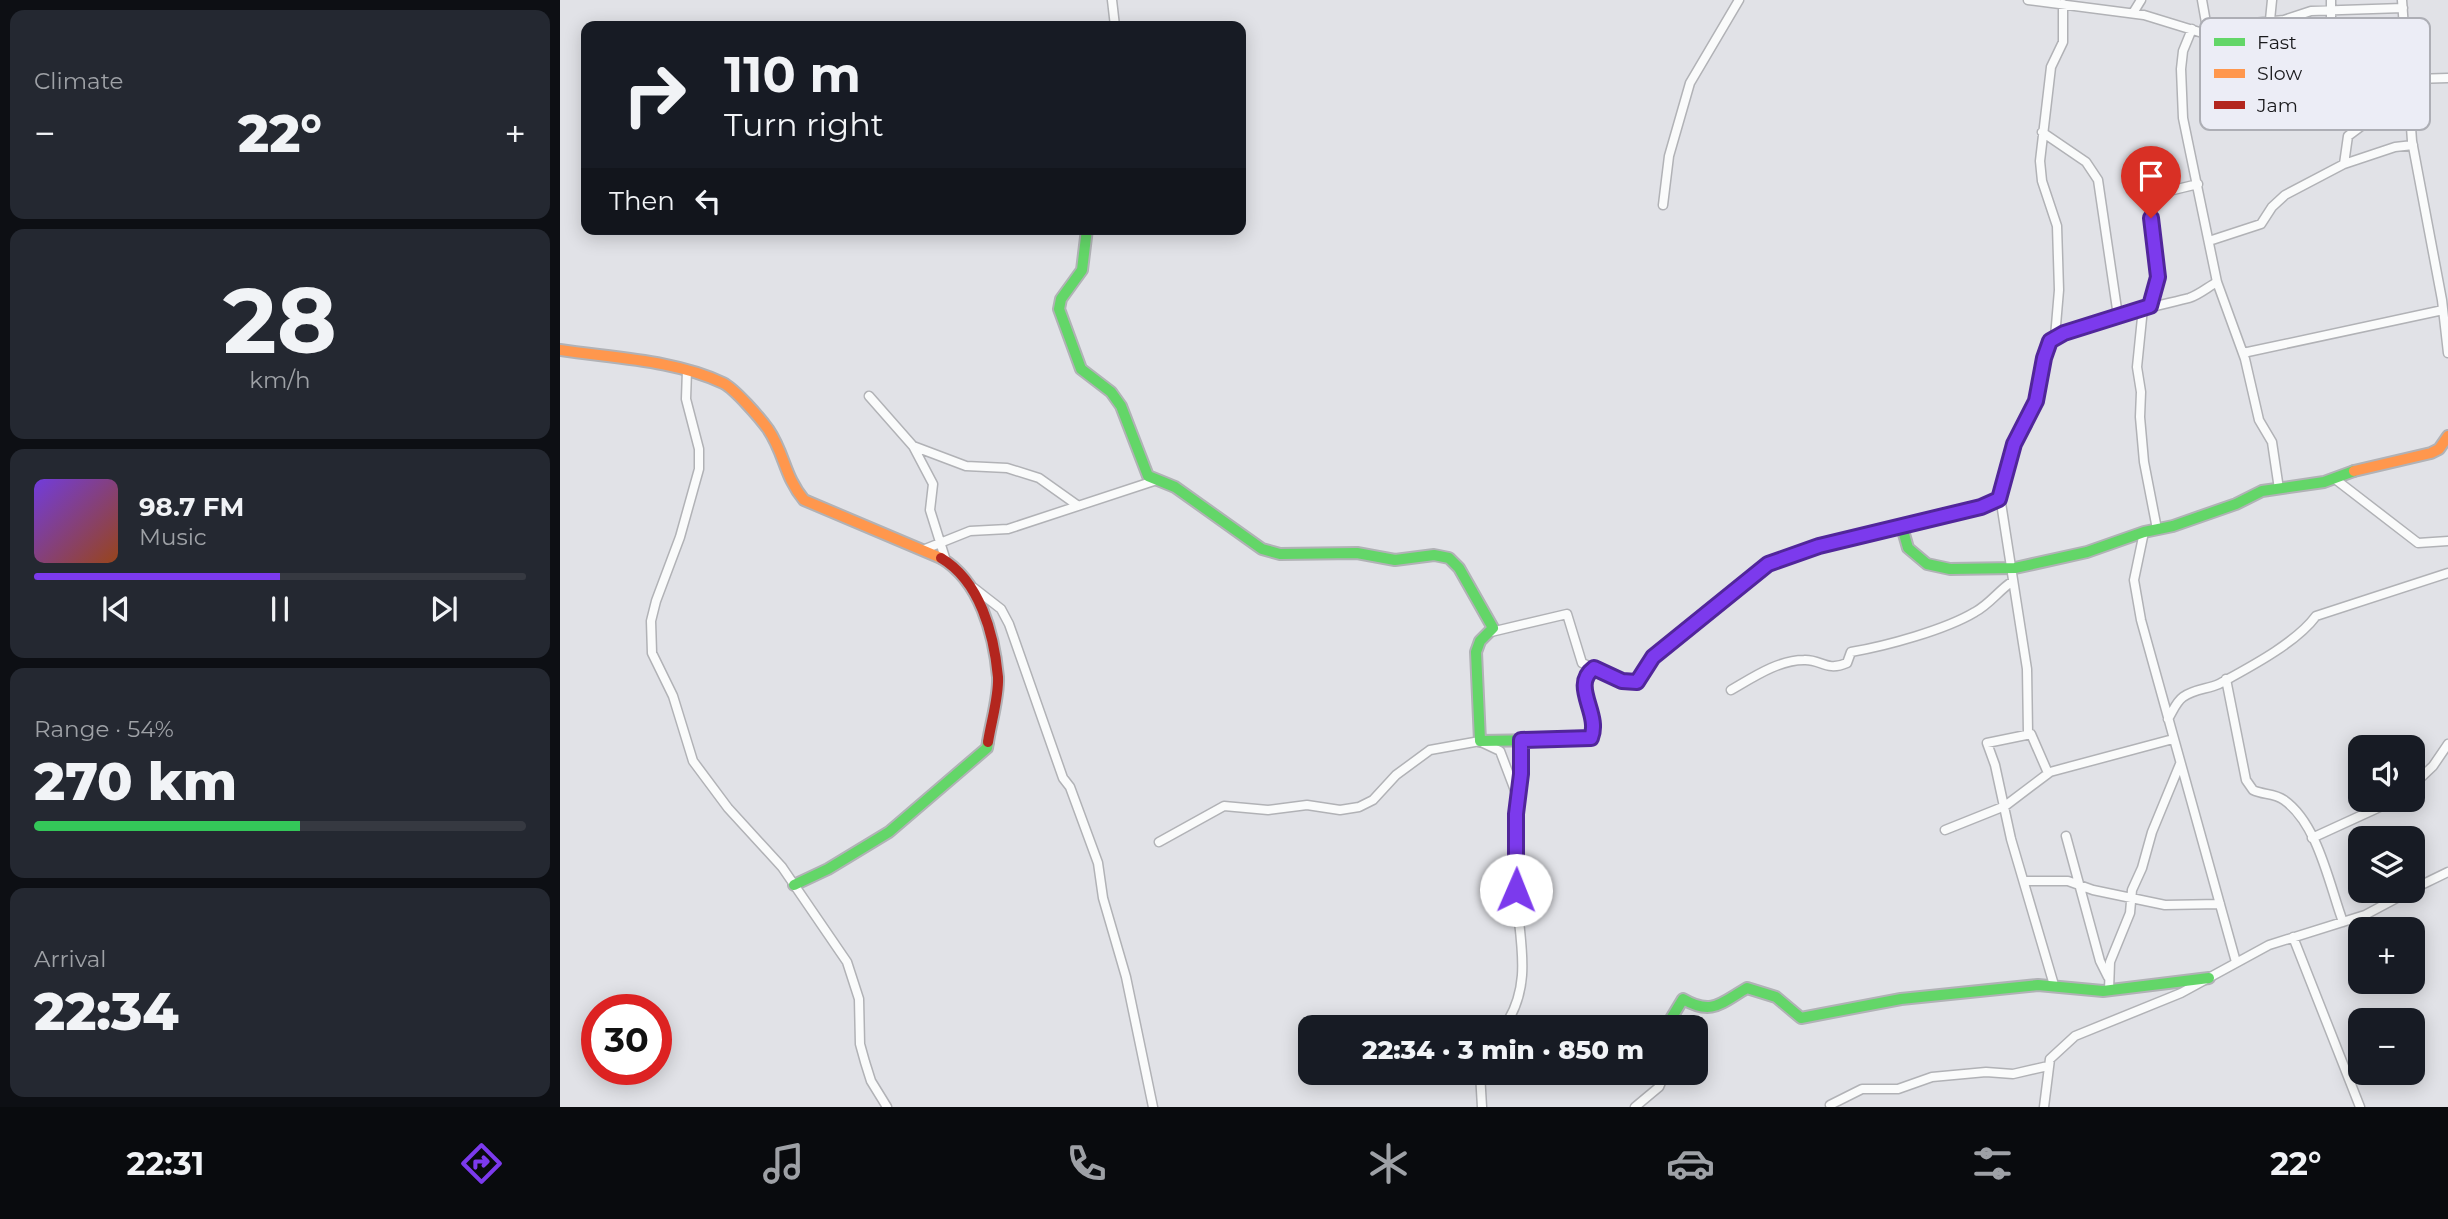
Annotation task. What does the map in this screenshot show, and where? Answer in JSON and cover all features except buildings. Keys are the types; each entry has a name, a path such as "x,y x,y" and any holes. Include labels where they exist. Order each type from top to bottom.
{"street":[{"path":"1112,0 1114,21"},
{"path":"1663,205 1669,156 1690,83 1739,0"},
{"path":"2028,0 2133,13 2200,32"},
{"path":"2133,13 2141,0"},
{"path":"2202,0 2205,18"},
{"path":"2270,18 2272,0"},
{"path":"2331,0 2331,18"},
{"path":"2055,337 2059,289 2057,226 2042,181 2042,132 2051,67 2063,41 2063,4"},
{"path":"2290,18 2311,11 2403,4"},
{"path":"2192,29 2183,51 2181,97 2217,282 2243,353 2259,419 2272,442 2279,489"},
{"path":"2430,79 2448,78"},
{"path":"2344,164 2348,136 2356,130"},
{"path":"2411,130 2448,353"},
{"path":"2042,132 2086,162 2098,180 2119,316"},
{"path":"2209,241 2261,224 2272,207 2285,195 2344,164 2395,147 2413,145"},
{"path":"2157,529 2144,462 2141,391 2137,367 2147,307 2158,277 2151,227 2152,205 2165,192 2198,184"},
{"path":"1086,235 1082,270 1059,304 1065,331 1081,369 1111,392 1121,406 1143,468 1154,481"},
{"path":"2048,773 2034,738 2028,733 2026,669 1999,499 2014,444 2036,401 2047,347 2055,337 2147,307 2191,297 2217,282"},
{"path":"2243,353 2443,310"},
{"path":"560,350 687,370 713,378 737,393 766,426 778,445 789,482 804,500 831,514 925,549 946,561 1001,609 1009,624 1063,778 1070,787 1087,832 1126,977 1153,1107"},
{"path":"687,370 686,399 699,449 699,469 680,537 656,601 651,621 652,653 673,695 693,761 794,885 831,937 855,978 865,1062 871,1081 887,1107"},
{"path":"869,396 913,446 933,484 930,510 946,561"},
{"path":"1902,527 1908,548 1918,560 1927,564 1950,569 2011,569 2087,552 2220,510 2262,491 2335,479 2374,464 2431,453 2439,449 2448,436"},
{"path":"913,446 966,466 1007,468 1038,478 1077,505"},
{"path":"2335,479 2418,543 2448,541"},
{"path":"925,549 970,531 1008,529 1154,481 1175,487 1262,549 1280,554 1357,553 1395,560 1434,555 1449,558 1459,568 1493,628 1491,632"},
{"path":"1481,742 1476,652 1480,641 1491,632 1567,614 1581,660 1622,681 1637,682 1653,657 1768,564 1800,552 1981,507 1999,499"},
{"path":"2144,532 2135,573 2135,590 2173,739 2236,962"},
{"path":"2168,719 2186,695 2226,679 2284,648 2292,637 2307,628 2316,616 2388,590 2448,573"},
{"path":"1731,690 1781,664 1803,660 1823,667 1838,666 1847,663 1851,652 1920,635 1961,620 1987,605 2013,581"},
{"path":"794,885 828,869 889,832 986,748 998,679 988,627 974,588"},
{"path":"1159,842 1224,806 1268,810 1307,805 1340,810 1359,807 1373,800 1396,775 1430,750 1481,742 1591,738 1593,723 1584,679 1594,668"},
{"path":"2226,679 2246,780 2255,792 2274,794 2296,811 2320,852 2343,922"},
{"path":"2028,733 1987,743 2054,985"},
{"path":"1945,830 2005,806 2048,773 2173,739"},
{"path":"1511,1015 1524,975 1516,890 1517,795 1521,774 1521,740"},
{"path":"1481,742 1500,751 1517,795"},
{"path":"2425,774 2448,744"},
{"path":"2109,990 2108,977 2133,898 2132,890 2180,764"},
{"path":"2312,838 2369,812"},
{"path":"2066,836 2099,961 2108,977"},
{"path":"2425,883 2448,872"},
{"path":"2024,881 2058,880 2176,906 2220,904"},
{"path":"2044,1107 2048,1066 2061,1045 2075,1036 2150,1007 2236,962 2292,937 2343,922 2389,903"},
{"path":"2292,937 2360,1107"},
{"path":"1673,1015 1683,999 1697,1007 1710,1009 1747,988 1776,997 1801,1018 1901,999 2054,985 2083,991 2109,990 2209,978"},
{"path":"1830,1105 1862,1089 1898,1090 1932,1077 1986,1072 2013,1074 2048,1066"},
{"path":"1481,1085 1482,1107"},
{"path":"1635,1107 1660,1085"}],"traffic: fast":[{"path":"1086,235 1082,270 1061,299 1059,309 1081,369 1111,392 1121,406 1148,476 1175,487 1262,549 1280,554 1357,553 1395,560 1434,555 1449,558 1459,568 1493,628 1480,641 1476,652 1480,741 1533,740"},
{"path":"1902,527 1908,548 1927,564 1950,569 2015,568 2087,552 2144,532 2173,526 2236,504 2262,491 2324,482 2354,471"},
{"path":"794,885 828,869 889,832 987,748 988,742"},
{"path":"1673,1015 1683,999 1702,1007 1716,1006 1747,988 1776,997 1801,1018 1901,999 2038,985 2103,991 2209,978"}],"traffic: slow":[{"path":"560,350 685,369 723,383 740,397 768,429 792,482 804,500 941,558"},
{"path":"2354,471 2431,453 2439,449 2448,436"},
{"path":"1533,740 1591,738 1593,723 1584,679 1594,668"}],"traffic: jam":[{"path":"941,558 966,580 975,594 983,610 993,644 998,685 988,742"}],"route":[{"path":"1516,890 1516,814 1521,774 1521,740 1591,738 1593,723 1584,684 1588,673 1594,668 1628,683 1637,682 1653,657 1768,564 1800,552 1989,505 1999,499 1999,489 2014,444 2036,401 2050,341 2064,333 2150,306 2158,277 2151,218"}]}
